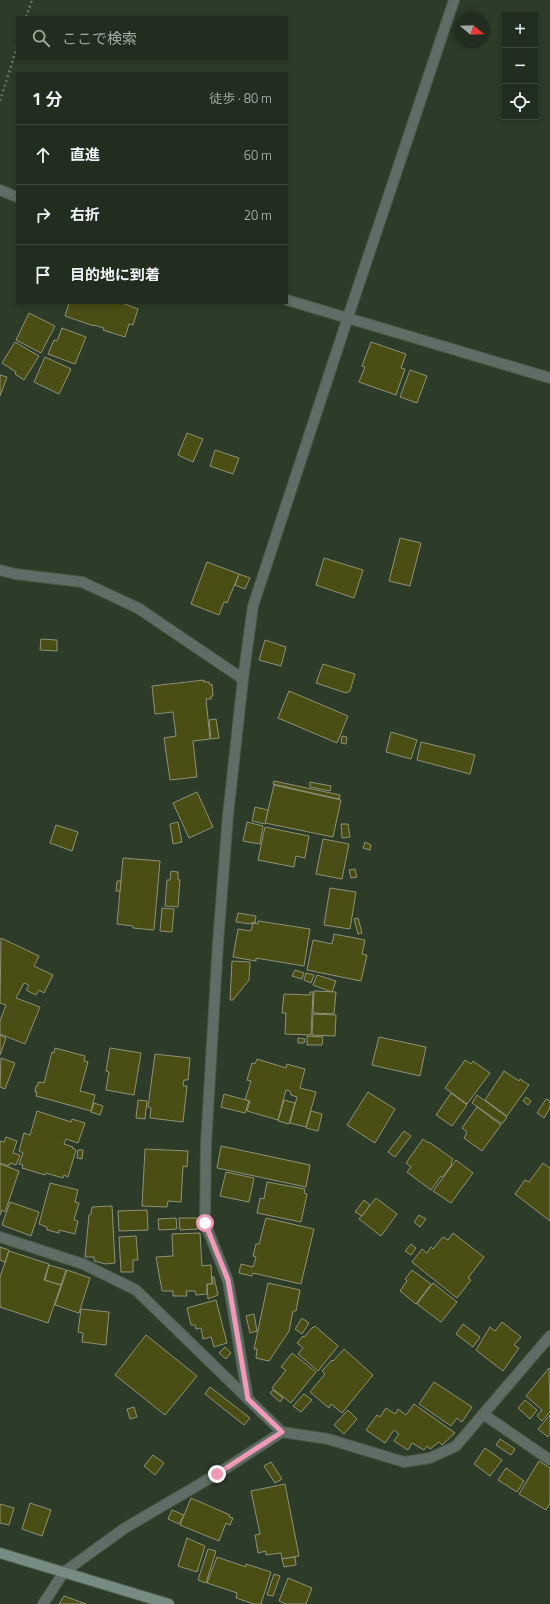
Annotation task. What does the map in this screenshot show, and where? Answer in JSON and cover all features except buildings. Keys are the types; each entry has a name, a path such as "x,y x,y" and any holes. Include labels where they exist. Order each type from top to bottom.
{"street":[{"path":"248,1399 228,1280 205,1223 206,1144 218,943 228,815 243,679 253,606 454,0"},
{"path":"0,190 16,198"},
{"path":"288,300 550,378"},
{"path":"0,570 15,574 82,582 138,608 243,679"},
{"path":"0,1237 83,1264 136,1290 282,1432 328,1439 404,1462 430,1458 456,1446 550,1336"},
{"path":"483,1414 550,1460"},
{"path":"44,1604 64,1572 125,1528 217,1474 282,1432"},
{"path":"0,1553 169,1604"}],"path":[{"path":"26,16 32,0"},
{"path":"0,101 16,50"}],"route":[{"path":"205,1223 228,1280 248,1399 282,1432 217,1474"}]}
